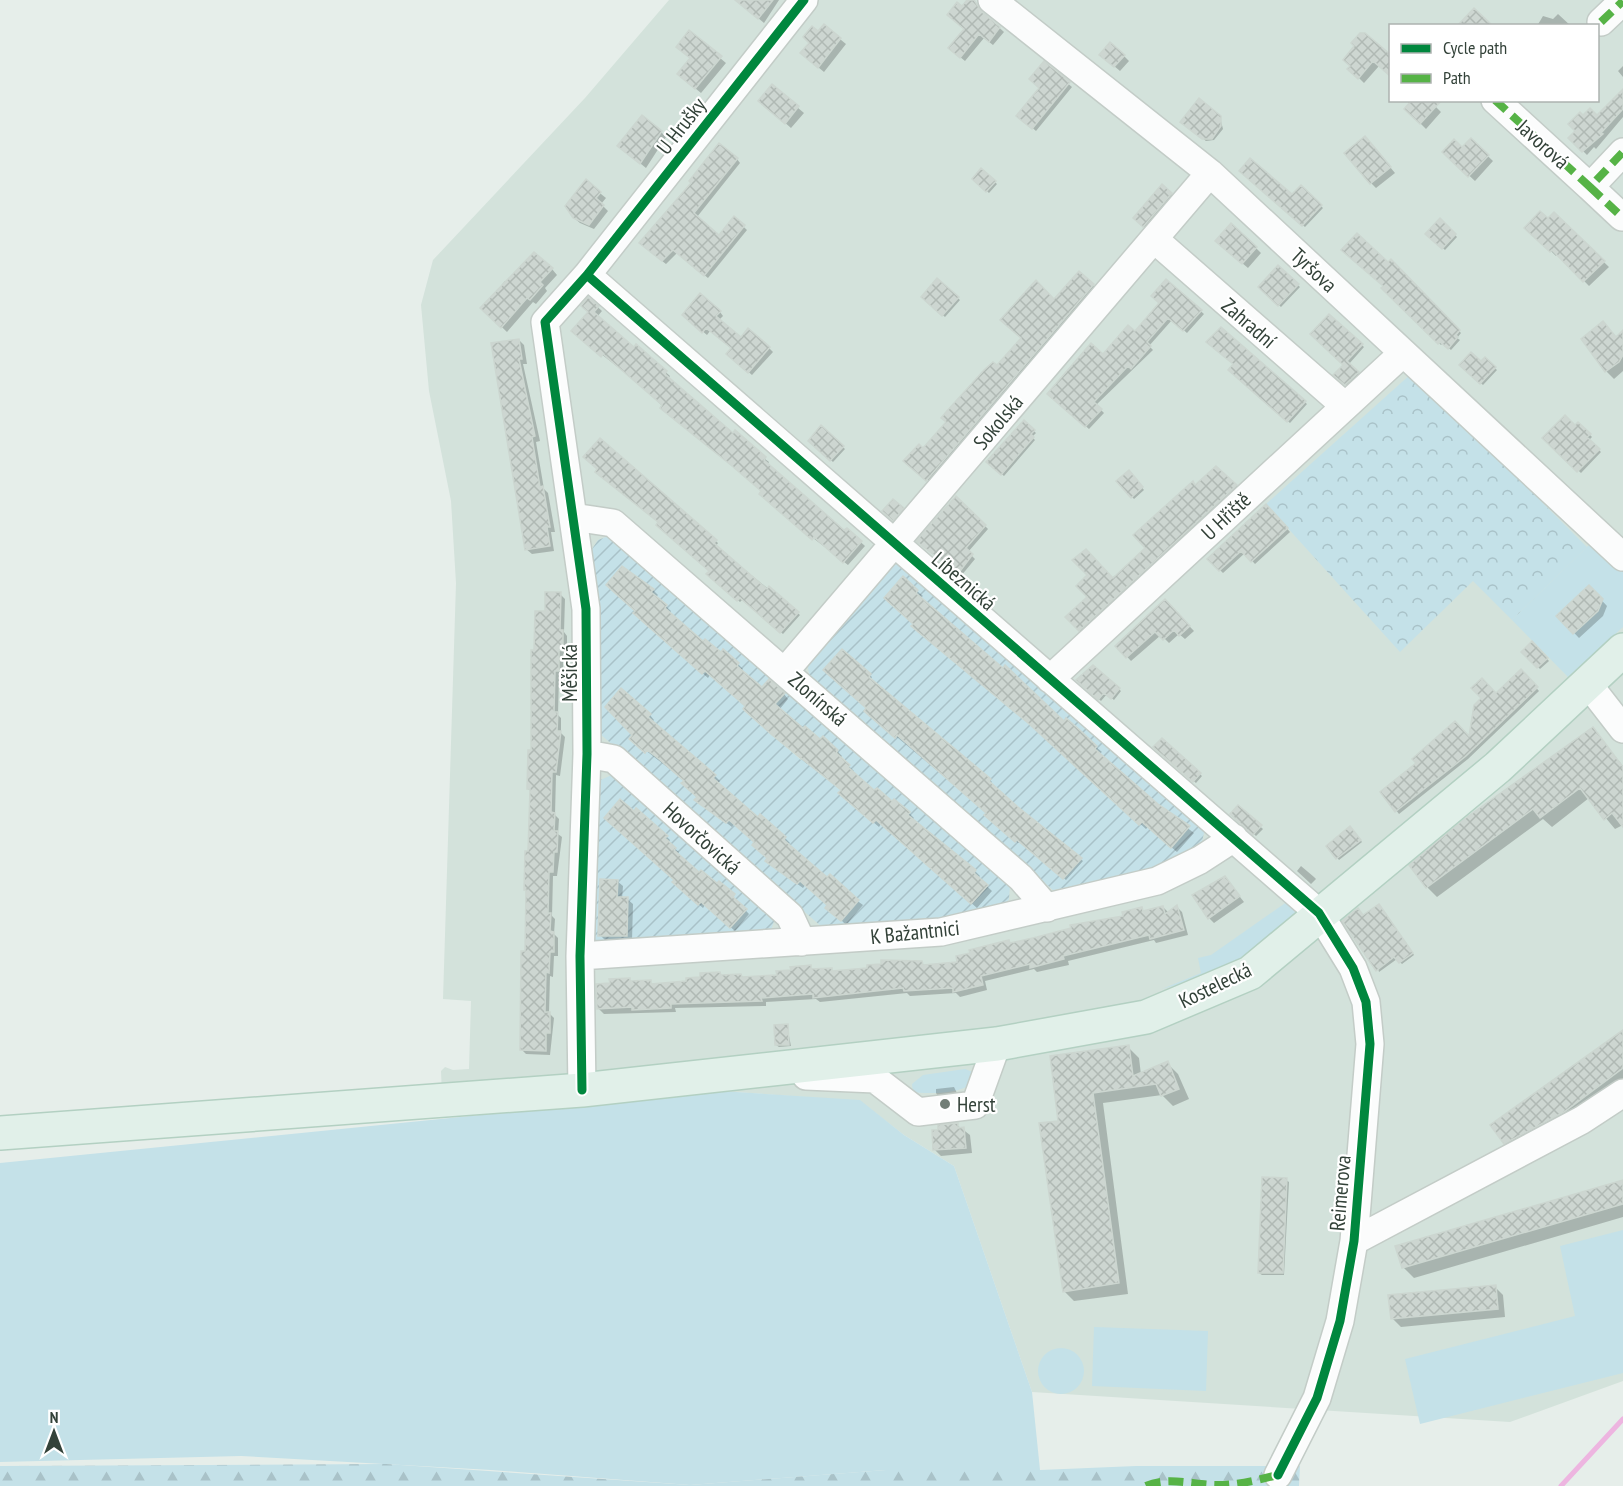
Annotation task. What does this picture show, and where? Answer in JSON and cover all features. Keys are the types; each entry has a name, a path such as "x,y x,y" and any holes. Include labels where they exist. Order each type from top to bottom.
{"main road":[{"name":"Kostelecká","path":"0,1133 582,1090 997,1044 1146,1017 1250,973 1319,913 1498,768 1623,650"}],"street":[{"name":"U Hrušky","path":"587,275 804,0"},
{"name":"Tyršova","path":"992,0 1210,173 1623,556"},
{"path":"1601,22 1623,1"},
{"name":"Javorová","path":"1497,102 1622,217"},
{"path":"1590,187 1623,152"},
{"name":"Sokolská","path":"785,670 1210,173"},
{"name":"Zahradní","path":"1154,239 1345,406"},
{"name":"Měšická","path":"582,1090 580,956 587,754 586,609 545,322 587,275"},
{"name":"Líbeznická","path":"587,275 1319,913"},
{"name":"U Hřiště","path":"1050,679 1403,352"},
{"name":"Zlonínská","path":"573,517 613,523 1022,878 1047,908"},
{"path":"1588,684 1623,729"},
{"name":"Hovorčovická","path":"587,754 614,759 790,916 802,942"},
{"name":"K Bažantnici","path":"580,956 941,932 1157,880 1200,860 1234,838"},
{"name":"Reimerova","path":"1278,1475 1317,1398 1340,1321 1354,1241 1370,1044 1366,1002 1353,968 1319,913"},
{"path":"733,1074 875,1079 918,1112 975,1105 997,1044"},
{"path":"875,1079 899,1055"},
{"path":"1354,1241 1552,1137 1623,1094"}],"shaded area":[{"path":"669,0 1623,0 1623,1381 1510,1422 1032,1392 954,1166 904,1135 860,1101 721,1091 443,1116 441,1071 445,1067 453,1070 469,1069 471,1001 443,999 456,583 451,501 429,391 421,305 433,260 585,98"}],"green space":[{"path":"1412,373 1587,547 1512,620 1473,581 1400,652 1266,504"},
{"path":"606,537 613,539 772,676 743,710 801,760 804,758 833,783 850,765 823,737 820,739 805,726 803,728 775,704 788,690 1010,885 1009,899 1004,906 927,925 822,927 599,733 590,552 598,540"},
{"path":"1592,542 1623,571 1623,627 1568,677 1512,620"},
{"path":"903,564 1205,828 1202,842 1171,866 1053,890 810,678 807,663 889,567"},
{"path":"612,775 775,919 770,932 594,942 591,937 598,781"},
{"path":"1291,899 1307,913 1224,972 1162,989 1201,973 1198,958 1211,955"},
{"path":"965,1069 975,1073 970,1084 964,1088 942,1093 913,1092 912,1084 923,1075"},
{"path":"721,1091 860,1100 904,1135 954,1166 1032,1392 1040,1470 886,1470 690,1485 491,1470 241,1456 0,1462 0,1163"},
{"path":"1623,1230 1623,1373 1420,1424 1405,1359 1575,1316 1560,1246"},
{"path":"1094,1327 1208,1331 1206,1391 1092,1386"},
{"path":"1061,1348 1077,1355 1084,1371 1077,1387 1061,1394 1045,1387 1038,1371 1045,1355"},
{"path":"386,1464 690,1485 886,1470 1300,1466 1299,1486 0,1486 0,1466"}],"building":[{"path":"735,0 773,0 758,19"},
{"path":"967,0 974,0 982,12 1000,27 989,42 979,34 960,58 948,48 964,29 947,15 957,2 962,6"},
{"path":"1474,8 1491,24 1459,24"},
{"path":"824,24 841,38 818,68 800,53 809,43 803,37 812,26 818,31"},
{"path":"689,30 722,56 695,89 677,74 690,58 676,47"},
{"path":"1360,33 1365,33 1389,53 1389,75 1373,61 1358,79 1347,69 1350,66 1343,60 1354,46 1351,43"},
{"path":"1110,42 1125,55 1114,67 1099,55"},
{"path":"1044,61 1070,82 1032,129 1016,116 1039,88 1029,79"},
{"path":"772,84 799,106 785,124 758,101"},
{"path":"1623,89 1623,109 1601,133 1603,134 1582,152 1568,138 1575,131 1568,124 1580,112 1583,115 1590,108 1597,115"},
{"path":"1199,98 1221,116 1221,126 1212,139 1202,139 1180,122"},
{"path":"1410,102 1440,102 1420,124 1404,109"},
{"path":"642,115 662,131 640,164 617,146"},
{"path":"1365,136 1391,167 1370,184 1344,153"},
{"path":"1471,138 1489,155 1468,177 1442,152 1454,139 1462,147"},
{"path":"719,143 738,158 694,213 719,235 734,216 745,225 704,276 673,250 662,261 639,243 691,183 689,181"},
{"path":"1250,158 1292,194 1301,185 1322,205 1302,226 1239,171"},
{"path":"981,168 996,181 986,192 972,179"},
{"path":"586,179 601,192 596,198 604,205 589,225 573,218 565,206"},
{"path":"1162,184 1172,193 1143,227 1133,218"},
{"path":"1540,211 1548,218 1554,212 1605,261 1583,282 1552,250 1550,252 1524,228"},
{"path":"1440,218 1456,234 1442,249 1425,234"},
{"path":"1231,223 1257,247 1242,264 1215,241"},
{"path":"1357,233 1388,262 1391,259 1460,330 1456,335 1458,337 1448,349 1440,342 1438,344 1381,288 1383,286 1341,250"},
{"path":"534,252 553,268 540,282 543,285 530,300 527,298 501,328 480,308"},
{"path":"1278,265 1299,284 1278,306 1258,287"},
{"path":"1079,271 1094,284 926,481 903,461 919,444 923,448 946,422 941,418 946,412 984,370 993,362 997,365 1021,338 1000,320 1036,280 1054,299"},
{"path":"937,278 959,297 942,316 921,297"},
{"path":"1166,279 1202,310 1183,331 1168,318 1147,342 1151,346 1131,369 1128,366 1094,402 1102,409 1085,427 1047,394 1091,343 1103,354 1128,325 1135,331 1159,303 1151,296"},
{"path":"700,293 721,311 716,316 741,337 748,328 770,347 748,373 726,354 731,348 706,328 702,333 682,315"},
{"path":"588,297 599,306 594,312 634,347 636,344 667,371 665,374 733,433 735,430 766,457 764,460 844,530 847,528 862,541 843,563 814,537 812,540 759,494 761,491 660,408 662,405 603,354 601,357 571,331 588,312 581,306"},
{"path":"1329,314 1363,344 1347,361 1359,372 1345,385 1333,375 1343,365 1310,334"},
{"path":"1603,321 1616,337 1623,330 1623,355 1619,362 1605,372 1581,339"},
{"path":"1221,327 1306,401 1287,422 1228,370 1233,364 1206,342"},
{"path":"519,339 522,359 519,359 535,436 532,437 540,487 543,486 550,527 547,527 550,546 525,550 491,343"},
{"path":"1471,352 1481,361 1485,357 1496,367 1480,384 1459,365"},
{"path":"1565,415 1575,425 1578,422 1591,434 1587,437 1600,449 1577,472 1542,438"},
{"path":"1024,420 1035,430 1031,434 1034,437 1001,475 986,462"},
{"path":"821,425 844,446 830,461 808,441"},
{"path":"600,438 717,540 714,543 767,589 769,586 799,612 780,633 740,598 737,601 706,574 709,571 656,525 658,522 595,472 597,469 583,457"},
{"path":"1216,466 1237,485 1079,631 1065,617 1087,597 1076,586 1087,575 1072,560 1086,549 1113,578 1145,548 1133,535 1193,481 1195,485"},
{"path":"1129,470 1143,487 1131,498 1116,481"},
{"path":"956,496 986,525 966,548 973,554 958,574 916,541"},
{"path":"893,499 904,508 893,521 882,511"},
{"path":"1266,504 1288,528 1251,562 1241,551 1219,571 1207,559"},
{"path":"622,566 654,589 651,592 667,605 665,608 703,641 705,639 721,652 723,649 739,663 737,666 762,687 769,679 785,693 775,704 803,728 805,726 820,739 823,736 838,750 836,753 850,765 848,767 874,790 877,788 892,801 894,799 910,812 908,815 976,870 974,873 988,885 971,904 876,820 873,823 838,793 841,790 772,735 743,709 745,706 705,671 702,674 633,613 635,611 606,585"},
{"path":"903,576 918,590 916,593 1003,668 1005,665 1064,721 1066,718 1097,746 1095,749 1158,804 1190,826 1171,848 1142,822 1139,825 1028,723 911,626 913,624 884,598"},
{"path":"1589,585 1603,599 1598,611 1573,634 1556,616"},
{"path":"545,592 561,592 560,630 563,630 563,651 559,650 559,671 555,671 554,712 558,712 557,731 561,731 556,772 552,772 551,812 555,813 554,831 558,831 553,872 549,872 548,913 551,913 550,931 554,932 554,952 550,952 549,973 546,972 545,1012 550,1012 550,1033 546,1033 546,1051 520,1050 521,951 525,951 525,851 528,851 530,789 527,789 528,750 531,750 531,650 534,650 535,611 545,611"},
{"path":"1165,599 1190,626 1179,636 1174,630 1163,640 1155,632 1126,658 1115,646"},
{"path":"1532,641 1548,658 1537,668 1521,652"},
{"path":"842,649 871,674 869,677 991,779 989,781 1018,807 1082,858 1063,879 1017,840 1015,842 1000,829 984,815 986,813 897,735 895,738 864,711 866,708 823,670"},
{"path":"1093,665 1120,688 1111,699 1104,693 1098,700 1076,680"},
{"path":"1521,669 1538,687 1466,756 1395,812 1380,792 1416,763 1412,759 1455,721 1469,736 1474,705 1481,698 1471,688 1482,678 1496,693"},
{"path":"621,688 651,714 648,717 716,775 713,778 758,817 760,814 786,837 784,840 827,877 830,874 859,900 841,921 825,908 827,905 800,881 797,884 765,861 767,858 752,845 754,842 729,820 726,823 694,800 697,797 681,783 684,781 659,759 647,750 645,753 629,739 632,735 605,707"},
{"path":"1593,727 1623,767 1623,827 1612,813 1604,820 1580,788 1540,818 1533,809 1426,888 1409,865 1463,820"},
{"path":"1162,738 1201,773 1193,782 1153,747"},
{"path":"620,799 634,811 636,808 668,836 665,838 676,848 674,850 699,872 701,870 717,883 719,881 735,894 733,897 747,909 730,928 701,902 698,905 672,882 674,880 604,818"},
{"path":"1238,805 1262,825 1253,835 1230,814"},
{"path":"1350,826 1361,840 1336,859 1326,846"},
{"path":"1225,876 1240,896 1208,919 1192,895"},
{"path":"600,879 618,880 617,897 628,897 627,936 598,936"},
{"path":"1379,904 1413,953 1399,963 1394,957 1376,971 1342,921 1358,908 1363,915"},
{"path":"1177,905 1184,930 1150,939 1149,935 1063,956 1064,959 1030,968 1030,964 981,976 983,985 953,992 953,988 904,991 903,988 813,998 813,994 761,998 762,1001 671,1004 671,1008 597,1009 596,984 610,983 609,979 651,980 651,984 686,981 686,978 700,977 700,973 741,974 742,977 777,975 776,971 811,965 811,969 832,968 832,971 867,968 867,965 881,964 881,960 922,961 923,965 957,962 956,956 970,953 969,950 1009,940 1010,943 1037,937 1071,928 1070,925 1123,916 1122,912 1142,907 1143,911 1163,906 1165,914"},
{"path":"788,1024 789,1045 775,1045 774,1025"},
{"path":"1623,1030 1623,1068 1564,1112 1504,1144 1490,1125"},
{"path":"1129,1045 1133,1076 1168,1061 1179,1089 1161,1096 1156,1084 1093,1093 1119,1283 1063,1292 1039,1123 1058,1121 1050,1056"},
{"path":"958,1123 958,1128 964,1127 966,1148 933,1150 932,1130 938,1130 938,1125"},
{"path":"1262,1177 1287,1178 1283,1273 1258,1273"},
{"path":"1623,1180 1623,1204 1402,1268 1395,1246"},
{"path":"1496,1285 1498,1309 1391,1319 1388,1295"}],"waterway":[{"path":"1561,1486 1623,1419"}],"marked path":[{"path":"1601,22 1623,1"},
{"path":"1497,102 1590,187 1623,152"},
{"path":"1590,187 1622,217"},
{"path":"1146,1486 1172,1481 1208,1485 1233,1484 1278,1475"}],"cycle path":[{"path":"582,1090 580,956 587,754 586,609 545,322 587,275 804,0"},
{"path":"587,275 1319,913 1353,968 1366,1002 1370,1044 1354,1241 1340,1321 1317,1398 1278,1475"}],"place":[{"name":"Herst","path":"945,1104"}]}
